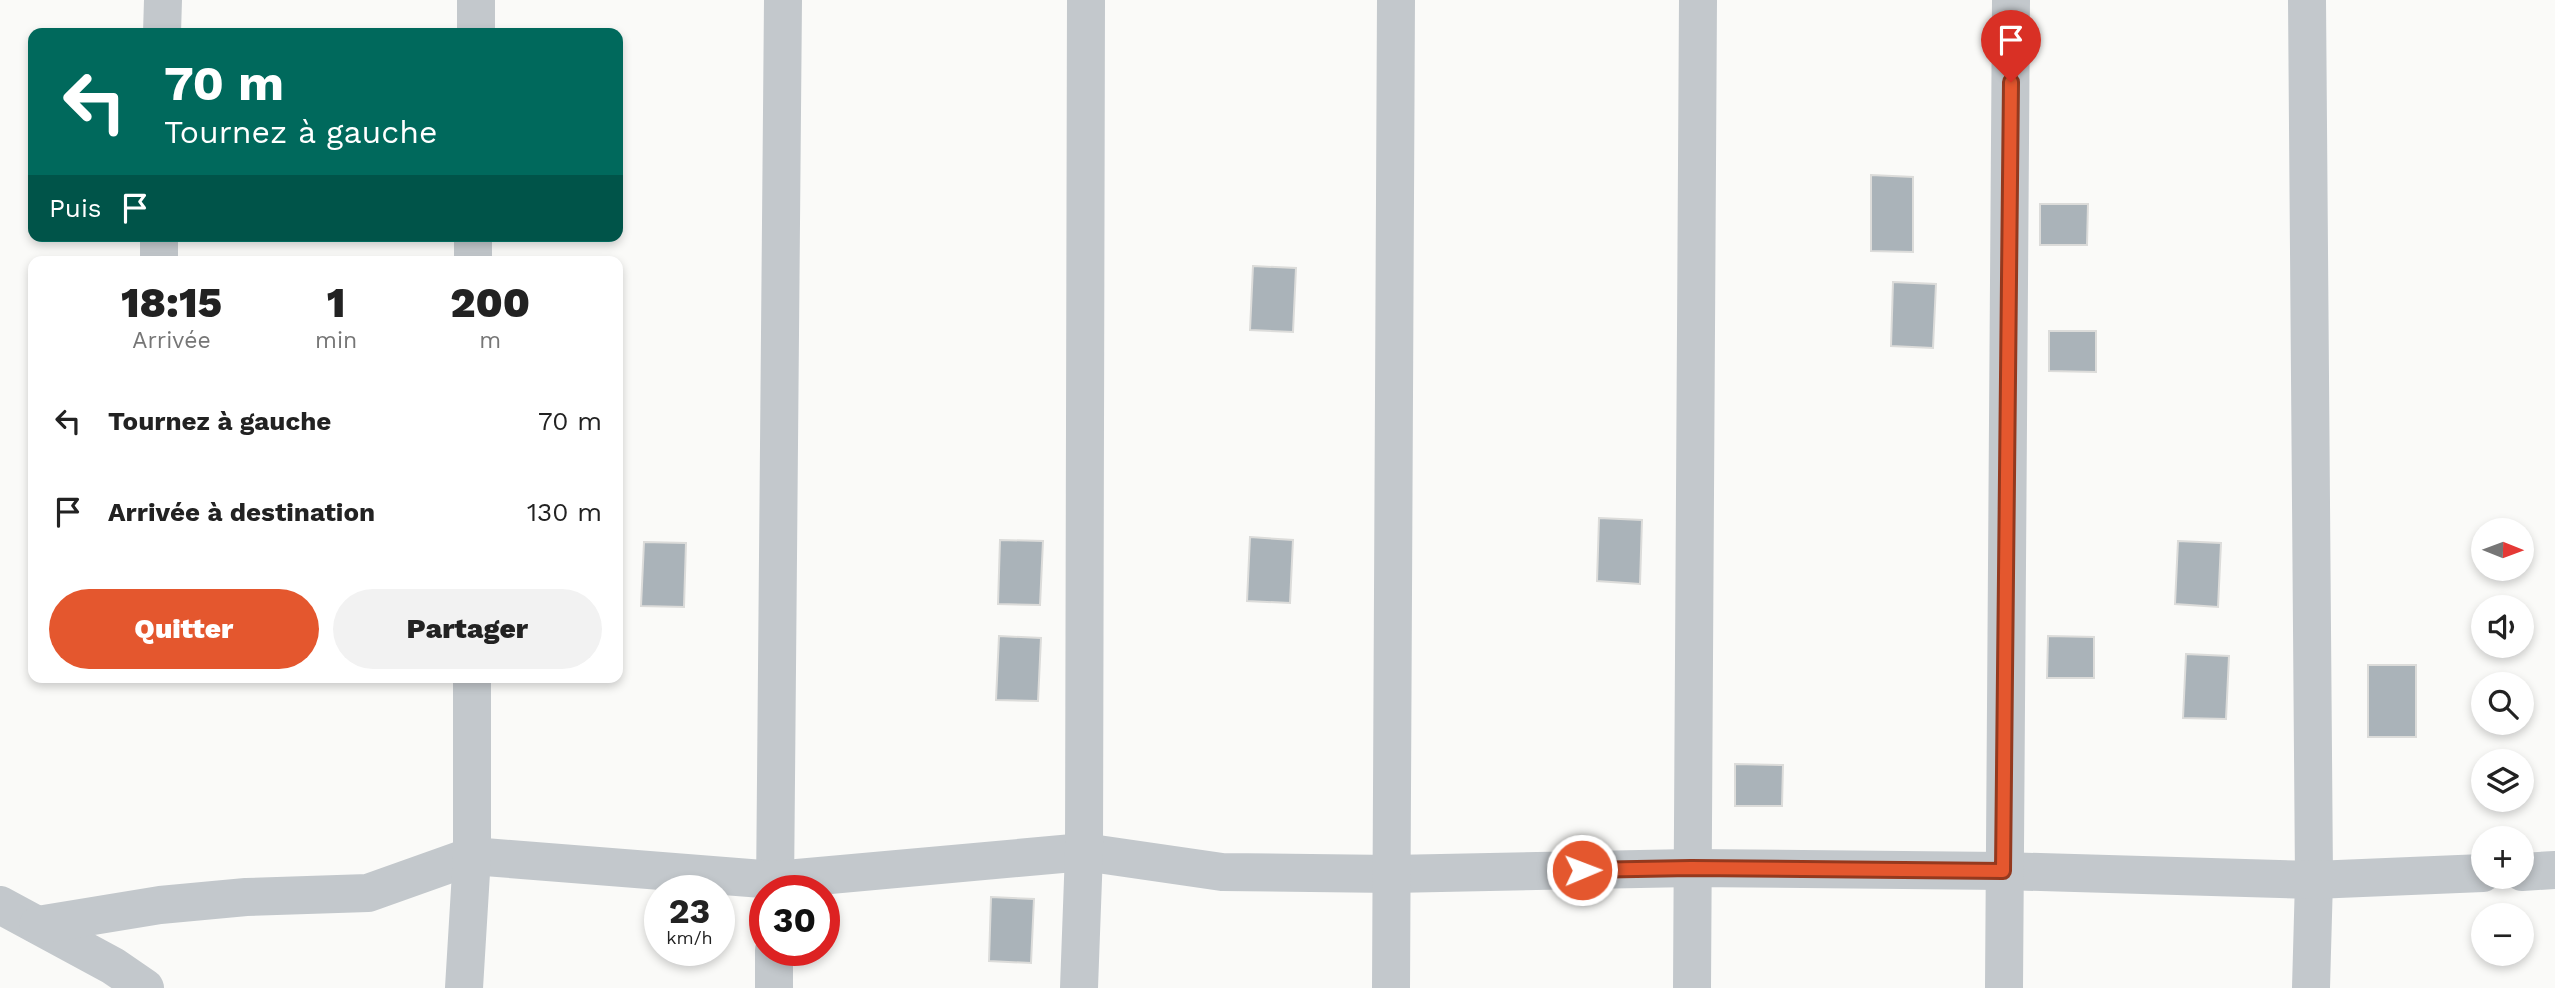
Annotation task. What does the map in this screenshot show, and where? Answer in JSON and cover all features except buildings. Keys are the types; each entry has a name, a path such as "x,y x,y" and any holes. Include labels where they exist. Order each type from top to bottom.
{"street":[{"path":"162,28 163,0"},
{"path":"475,28 476,0"},
{"path":"775,875 783,0"},
{"path":"1079,988 1084,852 1086,0"},
{"path":"1391,988 1395,0"},
{"path":"1692,988 1698,0"},
{"path":"2004,988 2011,0"},
{"path":"2307,0 2314,880 2311,988"},
{"path":"464,988 472,856 472,683"},
{"path":"840,878 1084,852 1222,872 1392,874 1691,868 2003,871 2314,880 2471,873"},
{"path":"38,925 160,905 246,897 368,893 472,856 749,883"},
{"path":"2534,871 2555,870"},
{"path":"0,905 113,966 145,988"},
{"path":"774,966 774,988"}],"route":[{"path":"1582,870 1691,868 2003,871 2011,82"}]}
